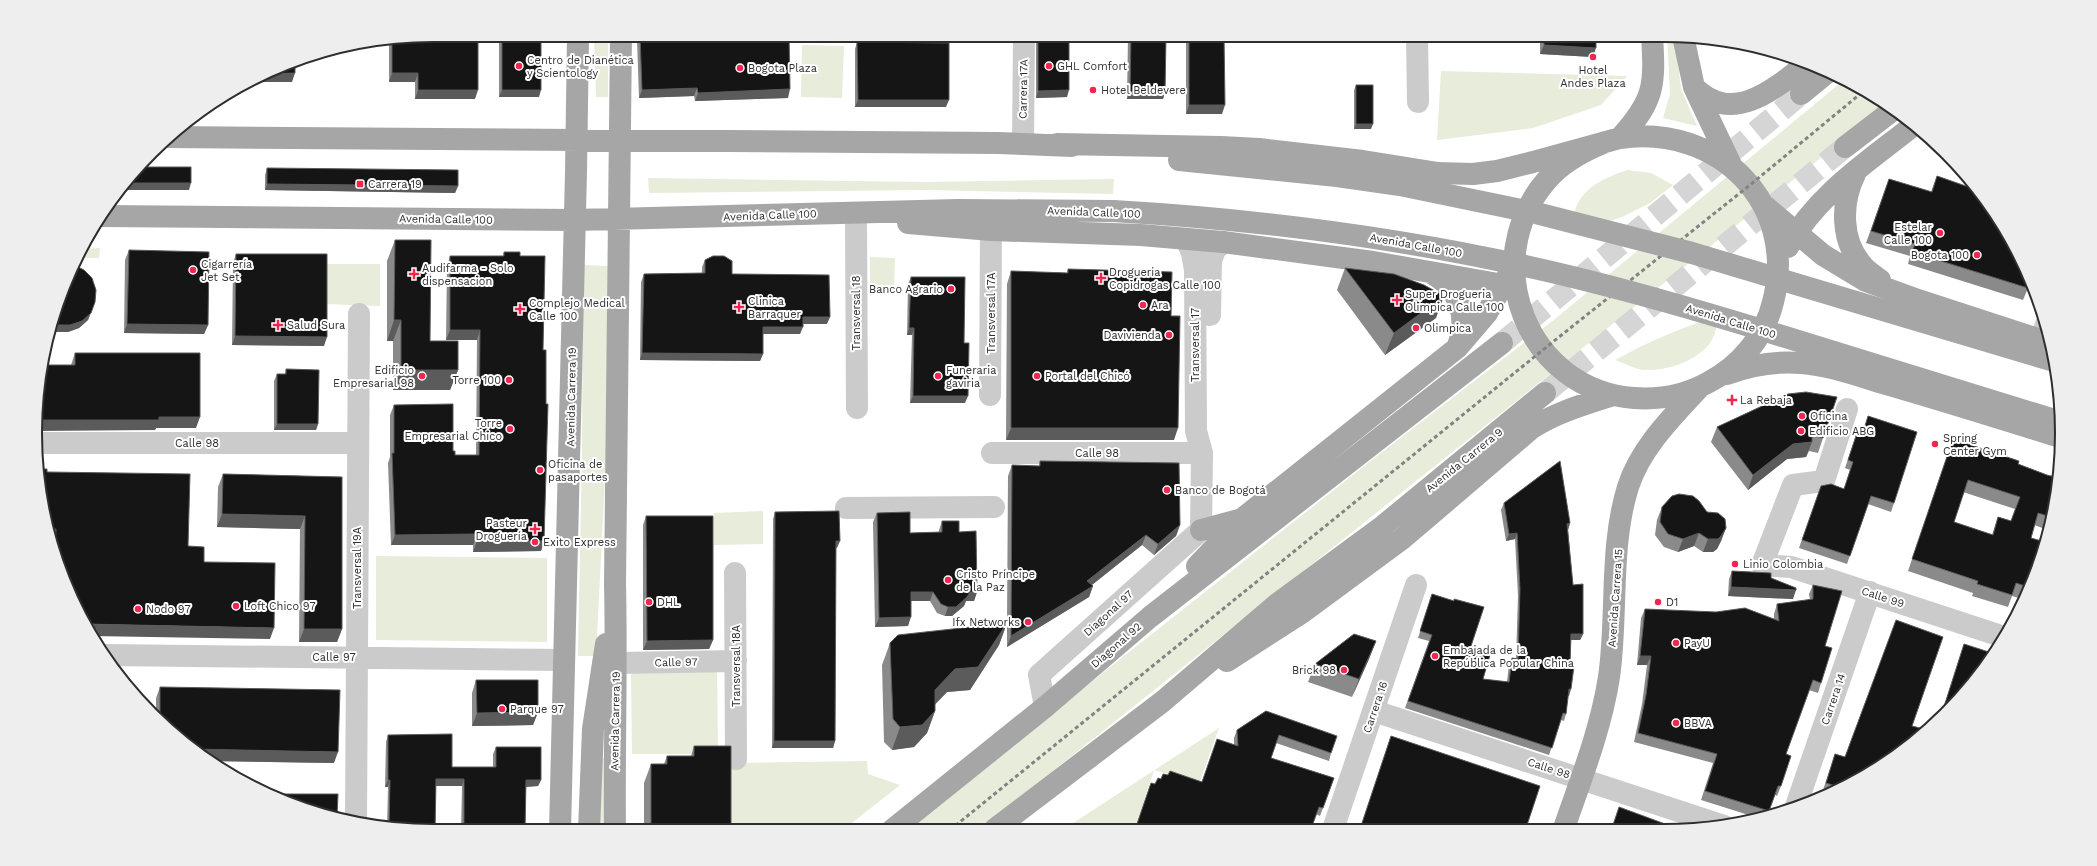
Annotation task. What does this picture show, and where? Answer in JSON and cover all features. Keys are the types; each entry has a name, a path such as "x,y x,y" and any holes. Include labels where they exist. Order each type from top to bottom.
{"main road":[{"name":"Avenida Carrera 19","path":"560,824 577,140 578,42"},
{"name":"Avenida Carrera 19","path":"615,824 614,751 617,662 615,584 621,42"},
{"path":"1150,617 1242,519 1457,348 1510,286 1516,242 1523,220 1533,199 1546,181 1563,165 1582,152 1611,140 1636,120 1652,90 1654,72 1652,42"},
{"path":"1684,43 1694,87 1732,167"},
{"path":"1694,87 1704,97 1716,102 1729,104 1740,103 1765,95 1801,67"},
{"path":"1801,94 1823,76"},
{"path":"1845,146 1889,113"},
{"path":"1778,266 1795,234 1818,205 1909,129"},
{"path":"177,137 1057,144 1221,147 1259,149 1355,160 1438,173 1473,174 1511,167 1611,140 1648,135 1678,139 1707,150 1732,167 1750,185 1761,202 1776,239 1778,266 1773,304 1760,333 1745,354 1731,368 1708,383"},
{"path":"1057,144 1179,160 1336,176 1422,190 1536,213 1684,251 2047,359"},
{"path":"1856,172 1851,183 1845,206 1846,229 1849,240 1862,266 1891,289"},
{"path":"1761,202 1795,234 1822,255 1866,281 1918,300 2042,331"},
{"name":"Avenida Calle 100","path":"108,216 575,220 958,210 1113,211 1240,220 1308,228 1416,245 1526,266 1668,302 2055,420"},
{"path":"799,214 991,230 1062,232 1223,242 1415,268 1510,286"},
{"path":"1415,268 1427,271 1439,277 1456,296 1463,318 1461,338 1457,348"},
{"path":"1510,286 1525,320 1543,350 1554,362 1572,376 1597,389 1613,395 1652,398 1677,395 1757,365 1779,363 1823,366 2055,435"},
{"name":"Diagonal 92","path":"899,824 1045,707 1150,617 1502,343"},
{"name":"Avenida Carrera 15","path":"1565,824 1581,779 1603,706 1609,676 1621,516 1628,487 1640,461 1670,418 1708,383"},
{"name":"Avenida Carrera 9","path":"1162,702 1277,604 1383,526 1545,393"},
{"path":"1003,824 1162,702 1303,612 1402,539 1532,428 1563,412 1613,395"},
{"path":"1201,530 1242,519"},
{"path":"589,824 593,729 615,584"}],"street":[{"name":"Carrera 17A","path":"1023,144 1024,42"},
{"path":"1417,42 1418,102"},
{"name":"Transversal 18","path":"856,219 857,408"},
{"name":"Transversal 17A","path":"990,395 991,230"},
{"name":"Transversal 17","path":"1186,239 1192,253 1195,270 1196,431 1202,453"},
{"name":"Transversal 17","path":"1201,530 1202,453 1209,428 1211,261 1216,250 1223,242"},
{"name":"Transversal 19A","path":"356,816 359,314"},
{"name":"Calle 99","path":"1848,409 1824,480 1793,486 1762,565 1791,567 1998,635"},
{"name":"Calle 98","path":"42,443 358,443"},
{"name":"Calle 98","path":"992,453 1202,453"},
{"path":"846,508 994,507"},
{"name":"Diagonal 97","path":"1045,707 1039,675 1201,530"},
{"name":"Transversal 18A","path":"735,573 736,758"},
{"name":"Carrera 16","path":"1335,824 1416,585"},
{"name":"Carrera 14","path":"1798,800 1870,592"},
{"name":"Calle 97","path":"112,655 564,660"},
{"name":"Calle 97","path":"617,662 736,661"},
{"name":"Calle 98","path":"1374,711 1710,821"}],"green space":[{"path":"594,42 608,42 608,97 596,97"},
{"path":"1667,42 1676,42 1681,89 1697,126 1663,118 1670,94"},
{"path":"802,45 844,46 842,98 801,97"},
{"path":"1441,71 1627,76 1601,105 1533,128 1437,140"},
{"path":"1840,83 1860,94 1882,109 987,824 912,824 1368,463 1555,319"},
{"path":"1627,170 1651,173 1673,185 1650,203 1622,217 1594,227 1574,214 1582,197 1594,185"},
{"path":"648,178 925,182 1114,179 1113,194 925,190 649,193"},
{"path":"100,248 99,258 83,258 88,249"},
{"path":"870,257 895,258 894,285 870,285"},
{"path":"324,264 380,264 380,306 324,304"},
{"path":"583,265 611,266 608,420 596,656 578,656 582,453"},
{"path":"1719,316 1712,341 1701,353 1686,362 1661,369 1644,370 1615,360 1666,335"},
{"path":"763,511 763,544 714,545 714,513"},
{"path":"376,556 547,558 547,642 376,640"},
{"path":"631,672 717,672 718,754 632,754"},
{"path":"1219,728 1199,784 1154,770"},
{"path":"598,758 604,758 604,824 598,824"},
{"path":"867,761 868,774 900,785 851,824 730,824 730,763"},
{"path":"1154,770 1137,824 1072,824"}],"building":[{"path":"478,42 478,90 418,90 418,73 392,73 392,44"},
{"name":"Centro de Dianética y Scientology","path":"502,42 541,42 541,90 502,90"},
{"name":"Bogota Plaza","path":"640,42 789,42 790,89 698,93 697,88 642,90"},
{"path":"857,42 949,43 949,100 858,100"},
{"name":"GHL Comfort","path":"1038,42 1069,42 1069,90 1038,91"},
{"path":"1131,42 1166,42 1165,92 1130,92"},
{"path":"1189,42 1224,42 1225,105 1189,105"},
{"path":"1544,42 1596,42 1596,48 1544,45"},
{"path":"295,68 295,73 279,74"},
{"path":"1356,85 1373,85 1373,124 1356,124"},
{"path":"147,167 191,167 191,183 133,183"},
{"path":"267,168 458,170 458,186 267,184"},
{"path":"1937,176 1967,187 2003,238 2015,260 2027,288 1912,252 1915,244 1871,231 1889,179 1932,192"},
{"path":"395,240 431,240 430,341 458,341 458,370 401,370 401,320 394,320"},
{"path":"129,250 209,252 208,325 127,324"},
{"path":"504,252 520,252 520,256 545,256 543,350 546,350 546,404 548,404 544,541 477,541 477,534 395,535 392,453 394,453 394,405 453,404 453,451 455,451 455,455 479,455 480,330 450,330 450,256 504,256"},
{"name":"Salud Sura","path":"236,254 327,254 327,337 235,336"},
{"name":"Clinica Barraquer","path":"713,256 724,256 732,261 732,274 829,275 830,317 803,317 803,327 763,327 763,354 642,353 644,274 705,273 705,260"},
{"path":"79,267 84,270 92,278 96,290 95,302 91,313 82,321 70,325 58,325 63,307"},
{"path":"1345,268 1394,274 1424,285 1444,296 1394,333"},
{"path":"1068,269 1172,272 1171,316 1180,316 1178,428 1011,428 1011,271 1068,273"},
{"path":"911,277 965,277 964,343 969,343 968,396 913,396 914,328 909,328"},
{"path":"75,353 200,353 200,417 159,417 159,420 42,420 45,382 48,365 75,365"},
{"path":"286,369 319,370 318,424 277,424 277,374 286,374"},
{"path":"1806,392 1837,397 1823,438 1812,435 1812,442 1793,444 1753,475 1717,427 1788,394"},
{"path":"1868,416 1917,432 1894,503 1871,496 1850,556 1802,540 1821,486 1831,484 1844,489 1853,462 1848,460 1859,427 1864,429"},
{"path":"1953,439 2019,461 2018,464 2053,476 2046,515 2038,513 2031,538 2040,541 2024,586 2016,583 2012,595 1977,584 1978,581 1912,559","holes":["1968,480 2020,497 2011,521 1998,517 1993,535 1954,522"]},
{"path":"1040,461 1179,463 1180,525 1158,544 1146,535 1087,581 1093,586 1011,636 1012,465 1040,466"},
{"path":"1560,461 1570,523 1567,524 1573,585 1583,584 1583,634 1571,634 1570,665 1574,666 1571,689 1569,689 1566,714 1563,713 1552,748 1408,701 1432,635 1420,631 1432,594 1454,601 1454,599 1484,607 1470,649 1490,655 1483,679 1509,682 1512,658 1518,659 1520,589 1517,533 1509,534 1504,503"},
{"path":"44,469 47,469 47,472 190,474 188,546 204,547 204,562 275,563 274,628 92,624 72,583 56,536 56,529 54,529 45,484"},
{"path":"223,474 342,477 342,629 304,629 305,516 222,514"},
{"path":"1679,494 1693,496 1699,501 1707,512 1718,513 1725,519 1726,528 1718,539 1708,539 1699,533 1683,539 1668,534 1660,522 1662,507 1672,496"},
{"path":"839,511 840,541 836,541 835,741 774,741 775,512"},
{"path":"910,512 910,533 942,532 942,521 959,521 959,532 976,531 977,592 970,592 967,597 956,607 948,607 941,604 933,592 911,592 911,617 879,618 877,513"},
{"path":"646,516 713,516 713,640 647,641"},
{"path":"1732,571 1771,573 1771,578 1796,588 1796,590 1731,587"},
{"path":"1813,585 1842,591 1825,646 1832,648 1821,683 1813,680 1786,754 1791,756 1781,786 1778,786 1770,810 1767,810 1705,791 1717,754 1638,733 1646,695 1651,656 1640,656 1645,609 1716,612 1745,608 1779,621 1777,604 1813,599"},
{"path":"1896,620 1943,637 1912,726 1921,728 1860,772 1834,785 1826,783 1835,754 1845,757"},
{"path":"1007,623 978,667 955,669 935,690 935,711 922,725 900,727 893,719 890,643 898,635"},
{"path":"1354,634 1376,641 1359,679 1315,664"},
{"path":"1964,644 1988,652 1958,691 1945,704"},
{"path":"476,680 538,680 538,712 477,713"},
{"path":"160,687 340,690 338,752 204,749 175,727 160,712"},
{"path":"1266,711 1337,736 1331,753 1279,735 1271,758 1334,778 1323,808 1319,807 1313,824 1137,824 1151,783 1155,784 1158,778 1161,779 1163,774 1168,775 1170,771 1202,782 1217,739 1238,746 1237,730"},
{"path":"452,734 452,767 496,767 496,747 541,747 541,780 526,780 525,824 464,824 464,779 436,779 435,824 389,822 390,780 388,780 388,735"},
{"path":"1391,736 1540,786 1527,824 1362,824"},
{"path":"694,746 731,746 731,824 651,824 651,764 667,764 667,756 694,756"},
{"path":"283,794 338,794 337,812"},
{"path":"1619,807 1665,824 1664,824 1613,824"}],"tunnel":[{"path":"1502,343 1801,94"},
{"path":"1545,393 1845,147"}],"railway":[{"path":"957,824 1549,345 1750,185 1860,94"}],"place":[{"name":"Hotel Andes Plaza","path":"1593,57"},
{"name":"Centro de Dianética y Scientology","path":"519,66"},
{"name":"GHL Comfort","path":"1049,66"},
{"name":"Bogota Plaza","path":"740,68"},
{"name":"Hotel Beldevere","path":"1093,90"},
{"name":"Carrera 19","path":"360,184"},
{"name":"Estelar Calle 100","path":"1940,233"},
{"name":"Bogota 100","path":"1977,255"},
{"name":"Cigarrería Jet Set","path":"193,270"},
{"name":"Audifarma - Solo dispensacion","path":"414,274"},
{"name":"Drogueria Copidrogas Calle 100","path":"1101,278"},
{"name":"Banco Agrario","path":"951,289"},
{"name":"Super Drogueria Olimpica Calle 100","path":"1397,300"},
{"name":"Ara","path":"1143,305"},
{"name":"Clinica Barraquer","path":"739,307"},
{"name":"Complejo Medical Calle 100","path":"520,309"},
{"name":"Salud Sura","path":"278,325"},
{"name":"Olimpica","path":"1416,328"},
{"name":"Davivienda","path":"1169,335"},
{"name":"Edificio Empresarial 98","path":"422,376"},
{"name":"Funeraria gaviria","path":"938,376"},
{"name":"Portal del Chicó","path":"1037,376"},
{"name":"Torre 100","path":"509,380"},
{"name":"La Rebaja","path":"1732,400"},
{"name":"Oficina","path":"1802,416"},
{"name":"Torre Empresarial Chico","path":"510,429"},
{"name":"Edificio ABG","path":"1801,431"},
{"name":"Spring Center Gym","path":"1935,444"},
{"name":"Oficina de pasaportes","path":"540,470"},
{"name":"Banco de Bogotá","path":"1167,490"},
{"name":"Pasteur Droguería","path":"535,529"},
{"name":"Exito Express","path":"535,542"},
{"name":"Linio Colombia","path":"1735,564"},
{"name":"Cristo Príncipe de la Paz","path":"948,580"},
{"name":"DHL","path":"649,602"},
{"name":"D1","path":"1658,602"},
{"name":"Loft Chico 97","path":"236,606"},
{"name":"Nodo 97","path":"138,609"},
{"name":"Ifx Networks","path":"1028,622"},
{"name":"PayU","path":"1676,643"},
{"name":"Embajada de la República Popular China","path":"1435,656"},
{"name":"Brick 98","path":"1344,670"},
{"name":"Parque 97","path":"502,709"},
{"name":"BBVA","path":"1676,723"}]}
